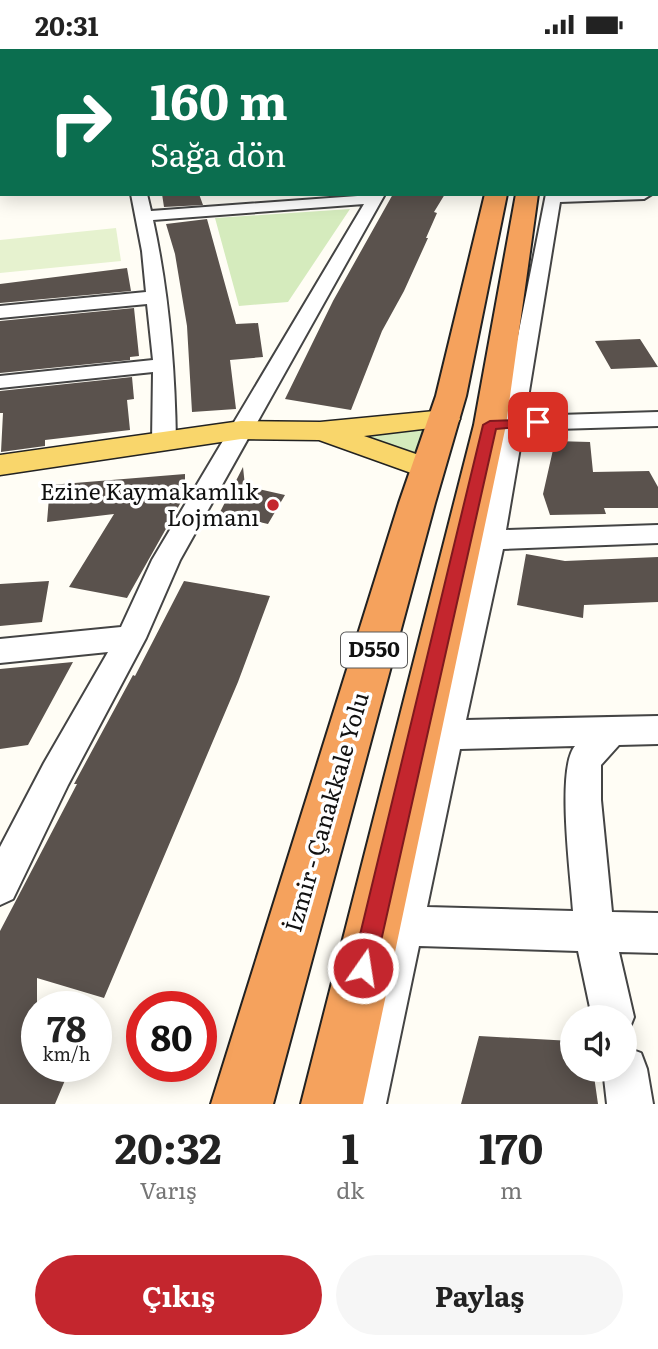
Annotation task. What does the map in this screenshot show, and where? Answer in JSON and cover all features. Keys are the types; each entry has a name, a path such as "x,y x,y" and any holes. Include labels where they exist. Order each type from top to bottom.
{"highway":[{"name":"İzmir - Çanakkale Yolu","path":"242,1104 445,419 496,196"},
{"name":"D550","path":"331,1104 502,424 545,196"}],"main road":[{"path":"0,465 241,430 320,431 445,419"},
{"path":"320,431 428,469"}],"street":[{"path":"139,196 157,297 164,365 164,442"},
{"path":"144,216 376,196"},
{"path":"0,886 56,773 131,638 166,560 376,196"},
{"path":"0,312 157,297"},
{"path":"0,382 164,365"},
{"path":"363,1104 491,540 502,424 651,419 658,441"},
{"path":"491,540 658,534"},
{"path":"0,651 131,638"},
{"path":"446,735 658,730"},
{"path":"610,1005 594,931 583,800 584,760 611,731"},
{"path":"402,926 658,933"},
{"path":"627,1082 630,1104"}],"green space":[{"path":"350,209 288,302 239,306 215,218"},
{"path":"116,228 121,261 0,273 0,240"},
{"path":"445,419 428,469 320,431"}],"building":[{"path":"162,196 200,196 203,205 164,207"},
{"path":"392,196 444,196 434,212 437,213 428,238 404,291 382,331 351,410 285,399 333,301"},
{"path":"207,219 236,324 258,323 263,357 230,360 236,409 192,412 187,326 175,254 166,224"},
{"path":"127,268 131,291 0,303 0,284"},
{"path":"134,308 139,356 130,357 130,360 0,373 0,321"},
{"path":"640,339 658,367 611,369 595,341"},
{"path":"132,377 134,399 127,400 130,430 45,440 45,446 1,452 3,413 0,413 0,391"},
{"path":"555,441 590,442 593,472 649,471 658,487 658,508 604,508 606,514 550,515 543,494"},
{"name":"Ezine Kaymakamlık Lojmanı","path":"243,467 245,486 285,495 268,524 255,521 251,528 216,520"},
{"path":"185,474 185,495 127,598 69,587 114,514 47,522 50,485"},
{"path":"526,554 565,561 658,557 658,602 584,605 583,618 517,605"},
{"path":"49,581 42,622 0,626 0,584"},
{"path":"184,581 270,596 238,682 107,991 81,991 37,978 37,991 21,991 21,1082 64,1082 55,1104 0,1104 0,931 77,784 74,784 133,675 135,676"},
{"path":"73,662 28,745 0,749 0,669"},
{"path":"479,1036 560,1040 560,1082 595,1082 598,1104 461,1104"}],"place":[{"name":"Ezine Kaymakamlık Lojmanı","path":"273,505"}],"route":[{"path":"363,968 490,425 538,422"}]}
